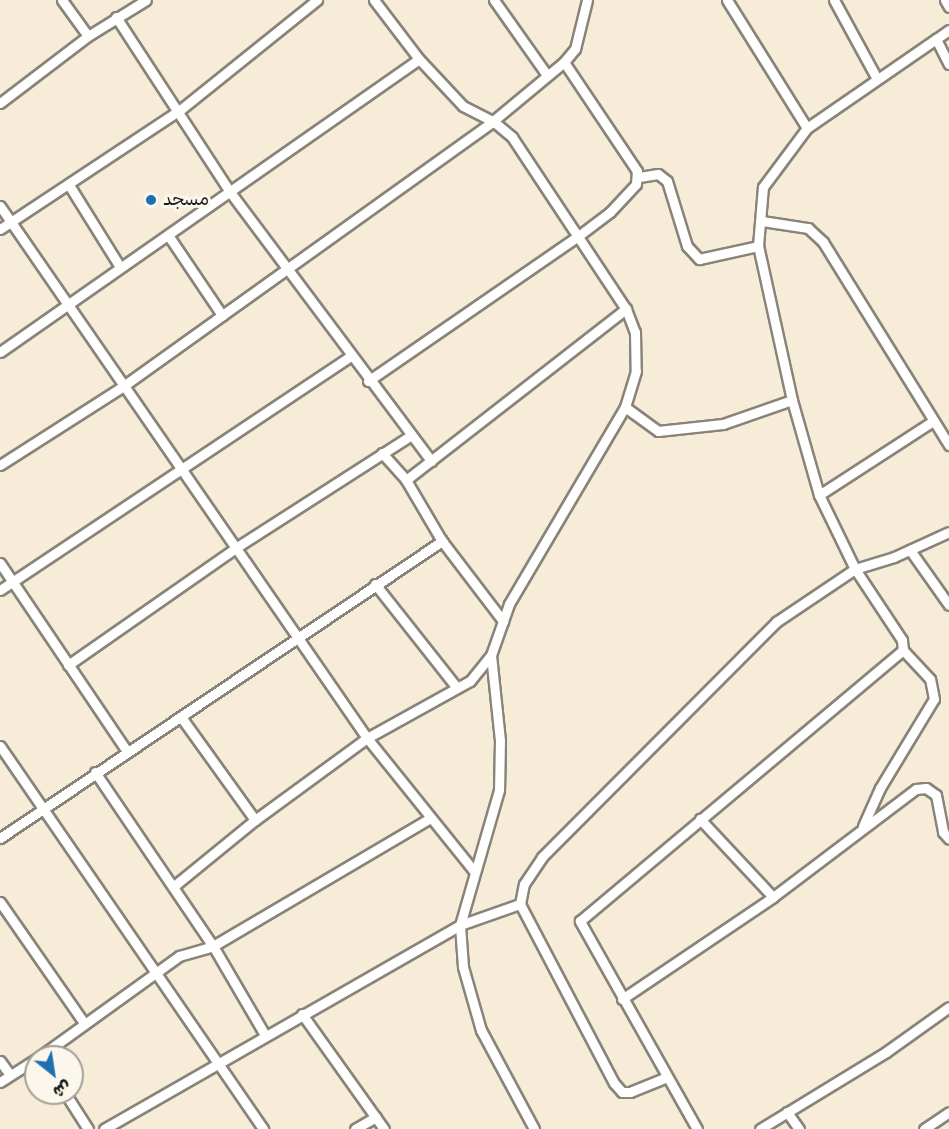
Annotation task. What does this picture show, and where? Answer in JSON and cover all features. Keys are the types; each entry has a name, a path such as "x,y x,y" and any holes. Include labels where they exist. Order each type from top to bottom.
{"street":[{"path":"62,0 88,36"},
{"path":"0,103 88,36 146,0"},
{"path":"0,230 180,110 317,0"},
{"path":"174,886 255,820 367,738 457,688 482,670 491,655 509,604 626,407 636,371 634,332 626,309 512,137 494,121 464,106 419,59 374,0"},
{"path":"494,0 547,75"},
{"path":"0,465 122,387 494,121 564,62 579,38 586,0"},
{"path":"727,0 807,128"},
{"path":"834,0 877,79"},
{"path":"945,0 949,7"},
{"path":"116,18 180,110 230,192 288,267 368,381 431,461"},
{"path":"863,827 880,788 934,699 930,679 903,650 902,640 855,569 819,495 792,400 758,246 762,221 763,187 807,128 949,30"},
{"path":"936,39 949,64"},
{"path":"0,351 67,307 120,267 419,59"},
{"path":"564,62 639,177"},
{"path":"368,381 577,237 610,212 639,177 658,174 667,181 687,246 699,259 758,246"},
{"path":"69,185 120,267"},
{"path":"0,206 122,387 298,634 367,738 429,819 474,871"},
{"path":"762,221 808,228 823,242 949,446"},
{"path":"168,235 222,315"},
{"path":"406,480 626,309"},
{"path":"0,591 13,580 351,356"},
{"path":"626,407 658,431 723,424 792,400"},
{"path":"819,495 933,420"},
{"path":"68,665 237,547 410,436"},
{"path":"382,453 406,480 442,541 503,621"},
{"path":"667,1077 630,1092 622,1092 614,1083 520,904 524,884 542,857 582,814 776,622 855,569 910,550 949,532"},
{"path":"0,838 95,772 181,717 298,634 442,541"},
{"path":"910,550 949,605"},
{"path":"0,563 127,751"},
{"path":"375,584 457,688"},
{"path":"697,1129 580,928 581,917 903,650"},
{"path":"491,655 500,740 499,790 460,925 463,967 481,1030 534,1129"},
{"path":"181,717 255,820"},
{"path":"0,746 263,1129"},
{"path":"95,772 213,946 265,1035"},
{"path":"622,999 773,897 899,799 926,788 936,795 943,832 949,839"},
{"path":"56,1045 179,956 213,946 429,819"},
{"path":"700,819 773,897"},
{"path":"0,902 84,1023"},
{"path":"104,1129 217,1062 460,925 520,904"},
{"path":"760,1129 886,1052 949,1007"},
{"path":"302,1014 384,1129"},
{"path":"0,1061 10,1075"},
{"path":"0,1082 24,1067"},
{"path":"73,1105 88,1129"},
{"path":"787,1112 799,1129"},
{"path":"924,1129 949,1112"},
{"path":"355,1129 375,1117"}],"place":[{"name":"مسجد","path":"151,200"}]}
